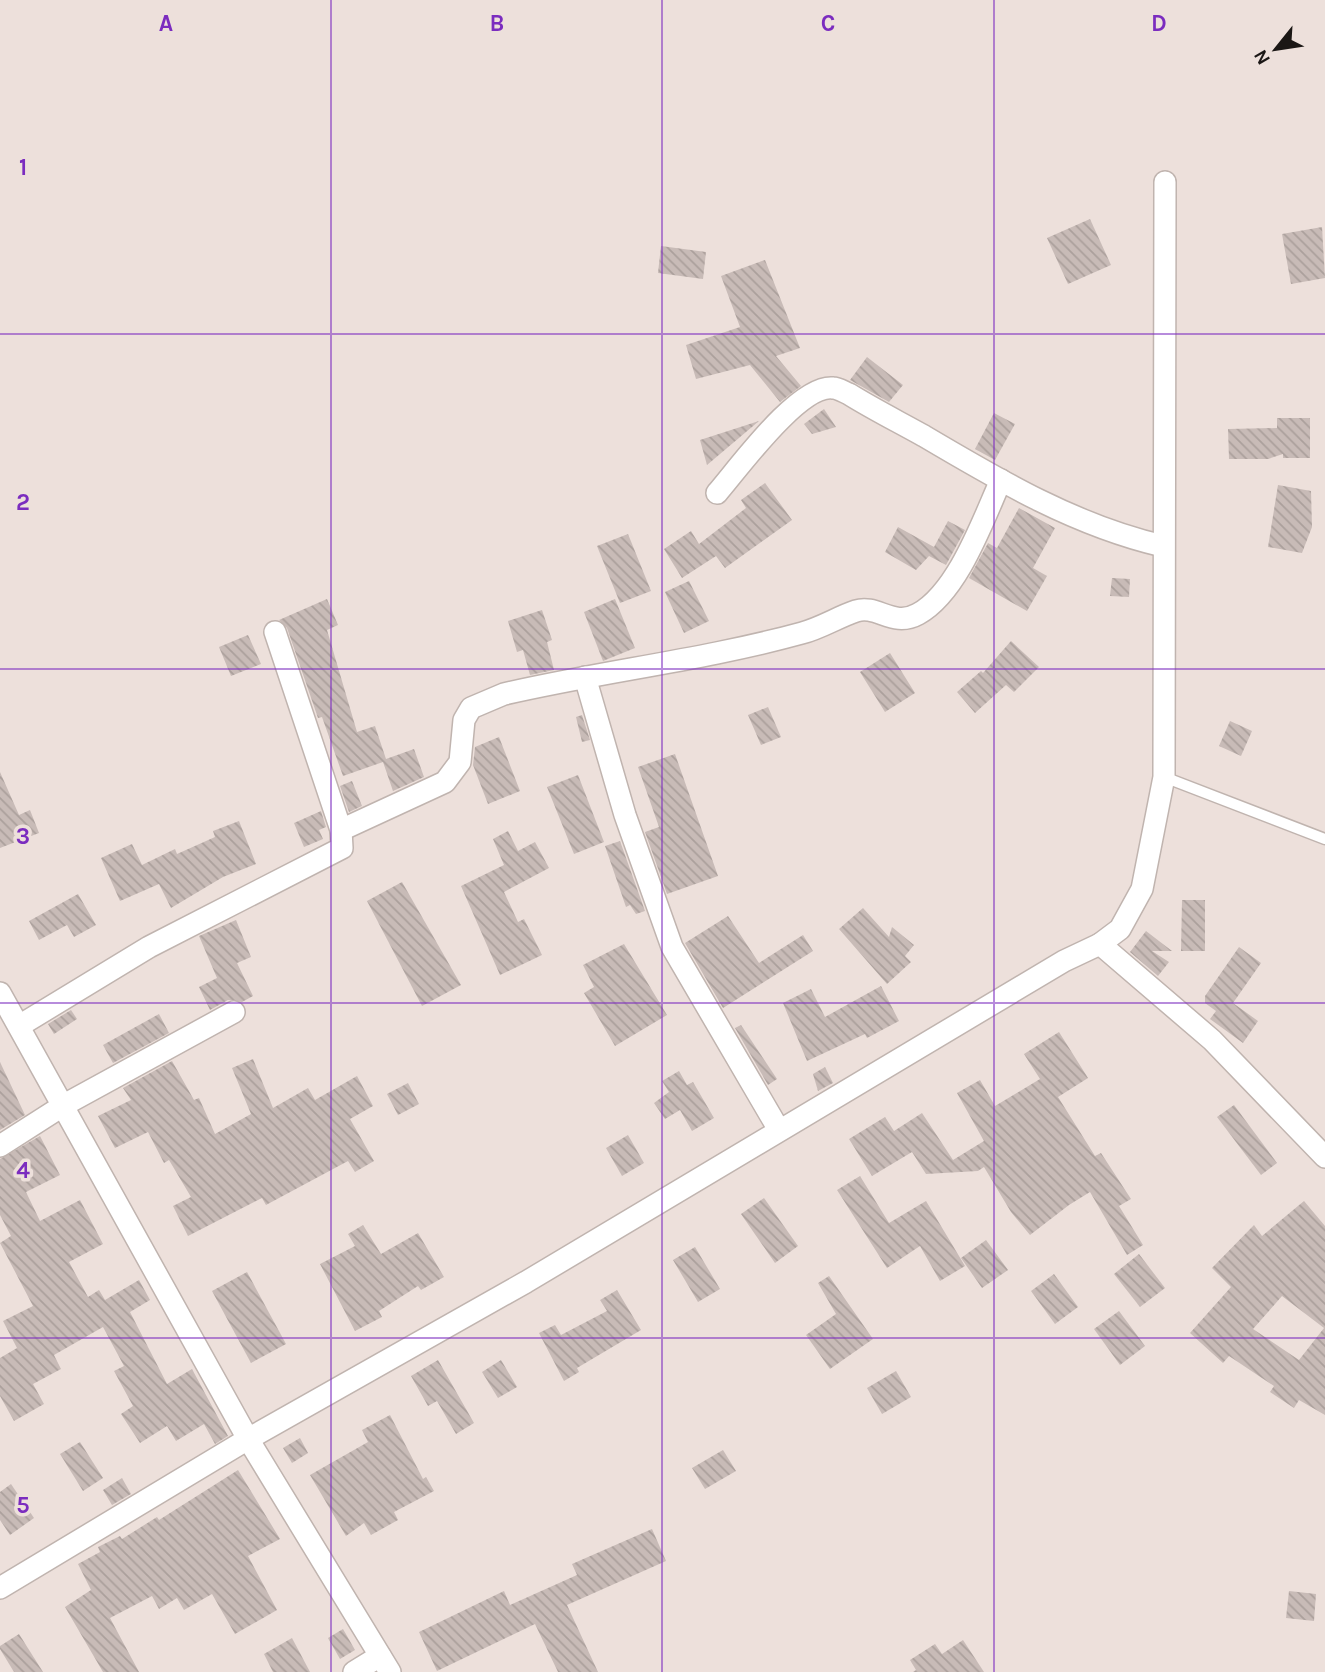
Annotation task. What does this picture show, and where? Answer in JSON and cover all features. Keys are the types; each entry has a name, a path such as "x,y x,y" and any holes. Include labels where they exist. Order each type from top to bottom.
{"street":[{"path":"0,1588 248,1439 431,1338 1064,961 1100,944 1120,929 1143,889 1164,777 1165,182"},
{"path":"717,494 791,410 815,393 832,387 880,411 1001,480 1088,524 1116,535 1163,546"},
{"path":"341,830 445,782 460,762 464,720 471,708 504,694 795,635 856,611 874,612 890,619 917,615 940,597 960,567 1001,480"},
{"path":"19,1026 149,947 342,848 341,830 275,632"},
{"path":"585,677 625,815 672,947 779,1130"},
{"path":"1100,944 1212,1040 1325,1157"},
{"path":"0,993 248,1439 385,1664 354,1672"},
{"path":"0,1146 64,1105 234,1012"}],"lane":[{"path":"1164,777 1325,839"}],"building":[{"path":"1090,219 1111,265 1068,284 1047,238"},
{"path":"1322,227 1325,278 1291,284 1282,234"},
{"path":"661,246 706,252 703,279 658,273"},
{"path":"765,260 800,348 776,356 801,386 780,402 750,365 696,379 686,345 740,327 721,276"},
{"path":"867,357 903,385 889,402 850,380"},
{"path":"824,409 836,427 812,434 804,424"},
{"path":"994,413 1015,424 995,460 975,449"},
{"path":"1277,418 1310,418 1310,458 1283,458 1283,454 1268,459 1229,459 1228,429 1277,428"},
{"path":"759,421 707,465 700,440"},
{"path":"765,483 792,520 725,568 716,556 682,578 664,549 691,531 699,544 746,508 741,500"},
{"path":"1278,485 1311,491 1312,527 1302,553 1268,547"},
{"path":"1019,508 1055,528 1033,568 1047,576 1027,611 969,578 988,543 997,548"},
{"path":"948,521 965,530 946,565 929,556 916,570 885,552 898,527 934,547"},
{"path":"628,534 651,591 620,603 597,546"},
{"path":"1112,578 1130,579 1129,597 1110,596"},
{"path":"689,581 709,621 684,633 665,592"},
{"path":"327,599 338,625 327,630 357,732 375,726 386,759 414,749 424,777 393,791 383,762 343,776 322,717 318,718 287,628 279,620"},
{"path":"615,599 635,648 603,661 584,612"},
{"path":"542,610 552,640 547,642 554,670 530,675 523,650 517,652 508,621"},
{"path":"248,635 261,664 231,676 219,647"},
{"path":"1011,641 1039,667 1014,692 1006,685 975,713 957,692 981,671 983,673"},
{"path":"890,653 915,693 885,712 860,672"},
{"path":"768,707 781,737 761,745 748,715"},
{"path":"582,715 590,740 582,742 576,717"},
{"path":"1230,721 1252,731 1241,756 1219,746"},
{"path":"499,737 520,791 488,804 473,765 475,747"},
{"path":"675,754 718,876 667,894 645,832 659,827 638,767"},
{"path":"0,772 19,815 30,810 39,833 0,848"},
{"path":"578,775 604,842 574,854 547,787"},
{"path":"352,781 362,806 349,812 340,786"},
{"path":"321,811 326,827 319,830 323,839 304,847 294,823"},
{"path":"239,821 256,864 223,877 171,908 159,884 120,901 101,858 132,844 142,865 175,849 177,854 215,837 213,831"},
{"path":"508,831 518,851 535,842 549,868 504,892 518,922 524,919 542,955 500,975 461,886 504,865 493,839"},
{"path":"620,841 645,911 636,914 630,905 626,907 605,846"},
{"path":"402,882 461,985 422,1006 367,901"},
{"path":"78,894 96,925 74,937 67,925 39,940 29,921"},
{"path":"1182,900 1205,900 1205,951 1181,951"},
{"path":"863,908 889,937 892,927 914,945 905,956 911,962 887,984 839,929"},
{"path":"728,916 759,963 803,935 813,951 723,1008 685,943"},
{"path":"236,920 251,957 237,963 253,996 242,1002 228,1000 210,1010 199,987 217,978 199,936"},
{"path":"1146,931 1172,951 1152,951 1169,962 1158,976 1130,952"},
{"path":"624,944 667,1015 615,1046 584,993 594,987 583,965"},
{"path":"1239,947 1261,963 1233,1003 1258,1021 1243,1043 1210,1019 1216,1011 1205,1003 1205,996"},
{"path":"881,986 899,1021 867,1038 865,1034 807,1061 783,1003 811,989 825,1017"},
{"path":"71,1010 77,1019 54,1034 48,1024"},
{"path":"159,1014 169,1033 113,1063 103,1045"},
{"path":"741,1025 777,1079 768,1085 735,1028"},
{"path":"1059,1032 1088,1078 1058,1097 1095,1156 1101,1153 1131,1199 1119,1206 1143,1245 1127,1255 1090,1192 1030,1235 1011,1212 984,1167 978,1171 926,1174 912,1152 872,1176 849,1139 885,1117 894,1131 922,1113 953,1160 984,1141 957,1093 980,1080 995,1106 1040,1079 1024,1054"},
{"path":"253,1059 273,1108 308,1088 315,1100 357,1076 373,1106 350,1119 374,1161 355,1172 348,1161 266,1205 262,1198 188,1236 173,1206 191,1197 169,1160 164,1163 148,1132 115,1148 98,1116 131,1100 123,1088 172,1061 194,1100 199,1098 215,1134 251,1114 232,1068"},
{"path":"0,1062 25,1115 0,1130"},
{"path":"825,1067 833,1083 818,1091 813,1074"},
{"path":"679,1071 687,1085 693,1082 714,1118 692,1131 680,1110 665,1119 654,1103 669,1092 662,1081"},
{"path":"408,1083 419,1104 398,1115 387,1094"},
{"path":"1234,1105 1277,1163 1261,1175 1217,1117"},
{"path":"628,1135 644,1163 622,1176 606,1148"},
{"path":"40,1136 60,1175 26,1192 40,1221 80,1200 103,1244 69,1262 88,1297 99,1290 105,1300 139,1280 150,1300 130,1312 167,1384 192,1369 228,1436 215,1444 204,1424 176,1441 167,1426 140,1443 121,1414 133,1406 114,1371 124,1366 103,1327 54,1355 61,1369 33,1384 44,1404 14,1421 0,1396 0,1358 17,1348 3,1321 33,1306 0,1243 11,1236 0,1215 0,1159"},
{"path":"860,1176 889,1223 926,1201 965,1266 940,1281 920,1246 887,1268 837,1190"},
{"path":"764,1198 798,1246 775,1263 741,1214"},
{"path":"1304,1201 1325,1226 1325,1415 1299,1400 1294,1408 1270,1392 1274,1386 1229,1356 1223,1363 1190,1333 1231,1287 1212,1268 1254,1225 1262,1236","holes":["1282,1296 1324,1328 1299,1360 1253,1329"]},
{"path":"363,1225 381,1254 418,1233 444,1277 421,1290 418,1286 379,1311 382,1317 355,1331 320,1264 355,1246 348,1234"},
{"path":"986,1240 1008,1270 982,1288 961,1258"},
{"path":"695,1247 720,1289 698,1302 673,1260"},
{"path":"1139,1254 1165,1288 1140,1307 1114,1274"},
{"path":"247,1272 286,1344 251,1363 212,1291"},
{"path":"1054,1274 1078,1307 1055,1324 1031,1291"},
{"path":"829,1276 873,1339 830,1369 806,1335 836,1314 818,1283"},
{"path":"617,1290 641,1330 577,1368 579,1372 564,1381 539,1333 555,1325 561,1335 607,1311 600,1300"},
{"path":"1119,1311 1145,1346 1120,1365 1094,1329"},
{"path":"438,1360 474,1423 456,1434 437,1401 428,1406 411,1376"},
{"path":"501,1360 517,1387 498,1398 482,1372"},
{"path":"896,1371 911,1397 882,1414 867,1388"},
{"path":"390,1415 423,1479 426,1477 434,1491 394,1512 398,1520 371,1535 364,1523 346,1536 310,1475 368,1442 362,1430"},
{"path":"300,1438 308,1453 292,1463 283,1448"},
{"path":"80,1442 103,1478 83,1491 60,1454"},
{"path":"723,1450 736,1471 705,1489 692,1468"},
{"path":"238,1470 280,1539 248,1556 277,1610 235,1634 212,1594 184,1610 177,1598 159,1609 152,1596 110,1618 139,1672 103,1672 65,1607 91,1590 78,1564 100,1552 98,1547 120,1536 122,1539 157,1517 159,1520"},
{"path":"122,1478 131,1494 112,1505 103,1490"},
{"path":"11,1484 34,1518 10,1535 0,1520 0,1492"},
{"path":"652,1529 666,1561 567,1605 598,1672 558,1672 535,1624 437,1671 419,1632 504,1591 510,1605 577,1575 572,1564"},
{"path":"1289,1591 1316,1594 1314,1621 1286,1618"},
{"path":"343,1629 355,1650 340,1659 328,1638"},
{"path":"19,1634 43,1672 14,1672 0,1646"},
{"path":"292,1638 310,1672 273,1672 264,1654"},
{"path":"963,1640 984,1672 913,1672 916,1670 910,1660 935,1644 942,1654"}]}
